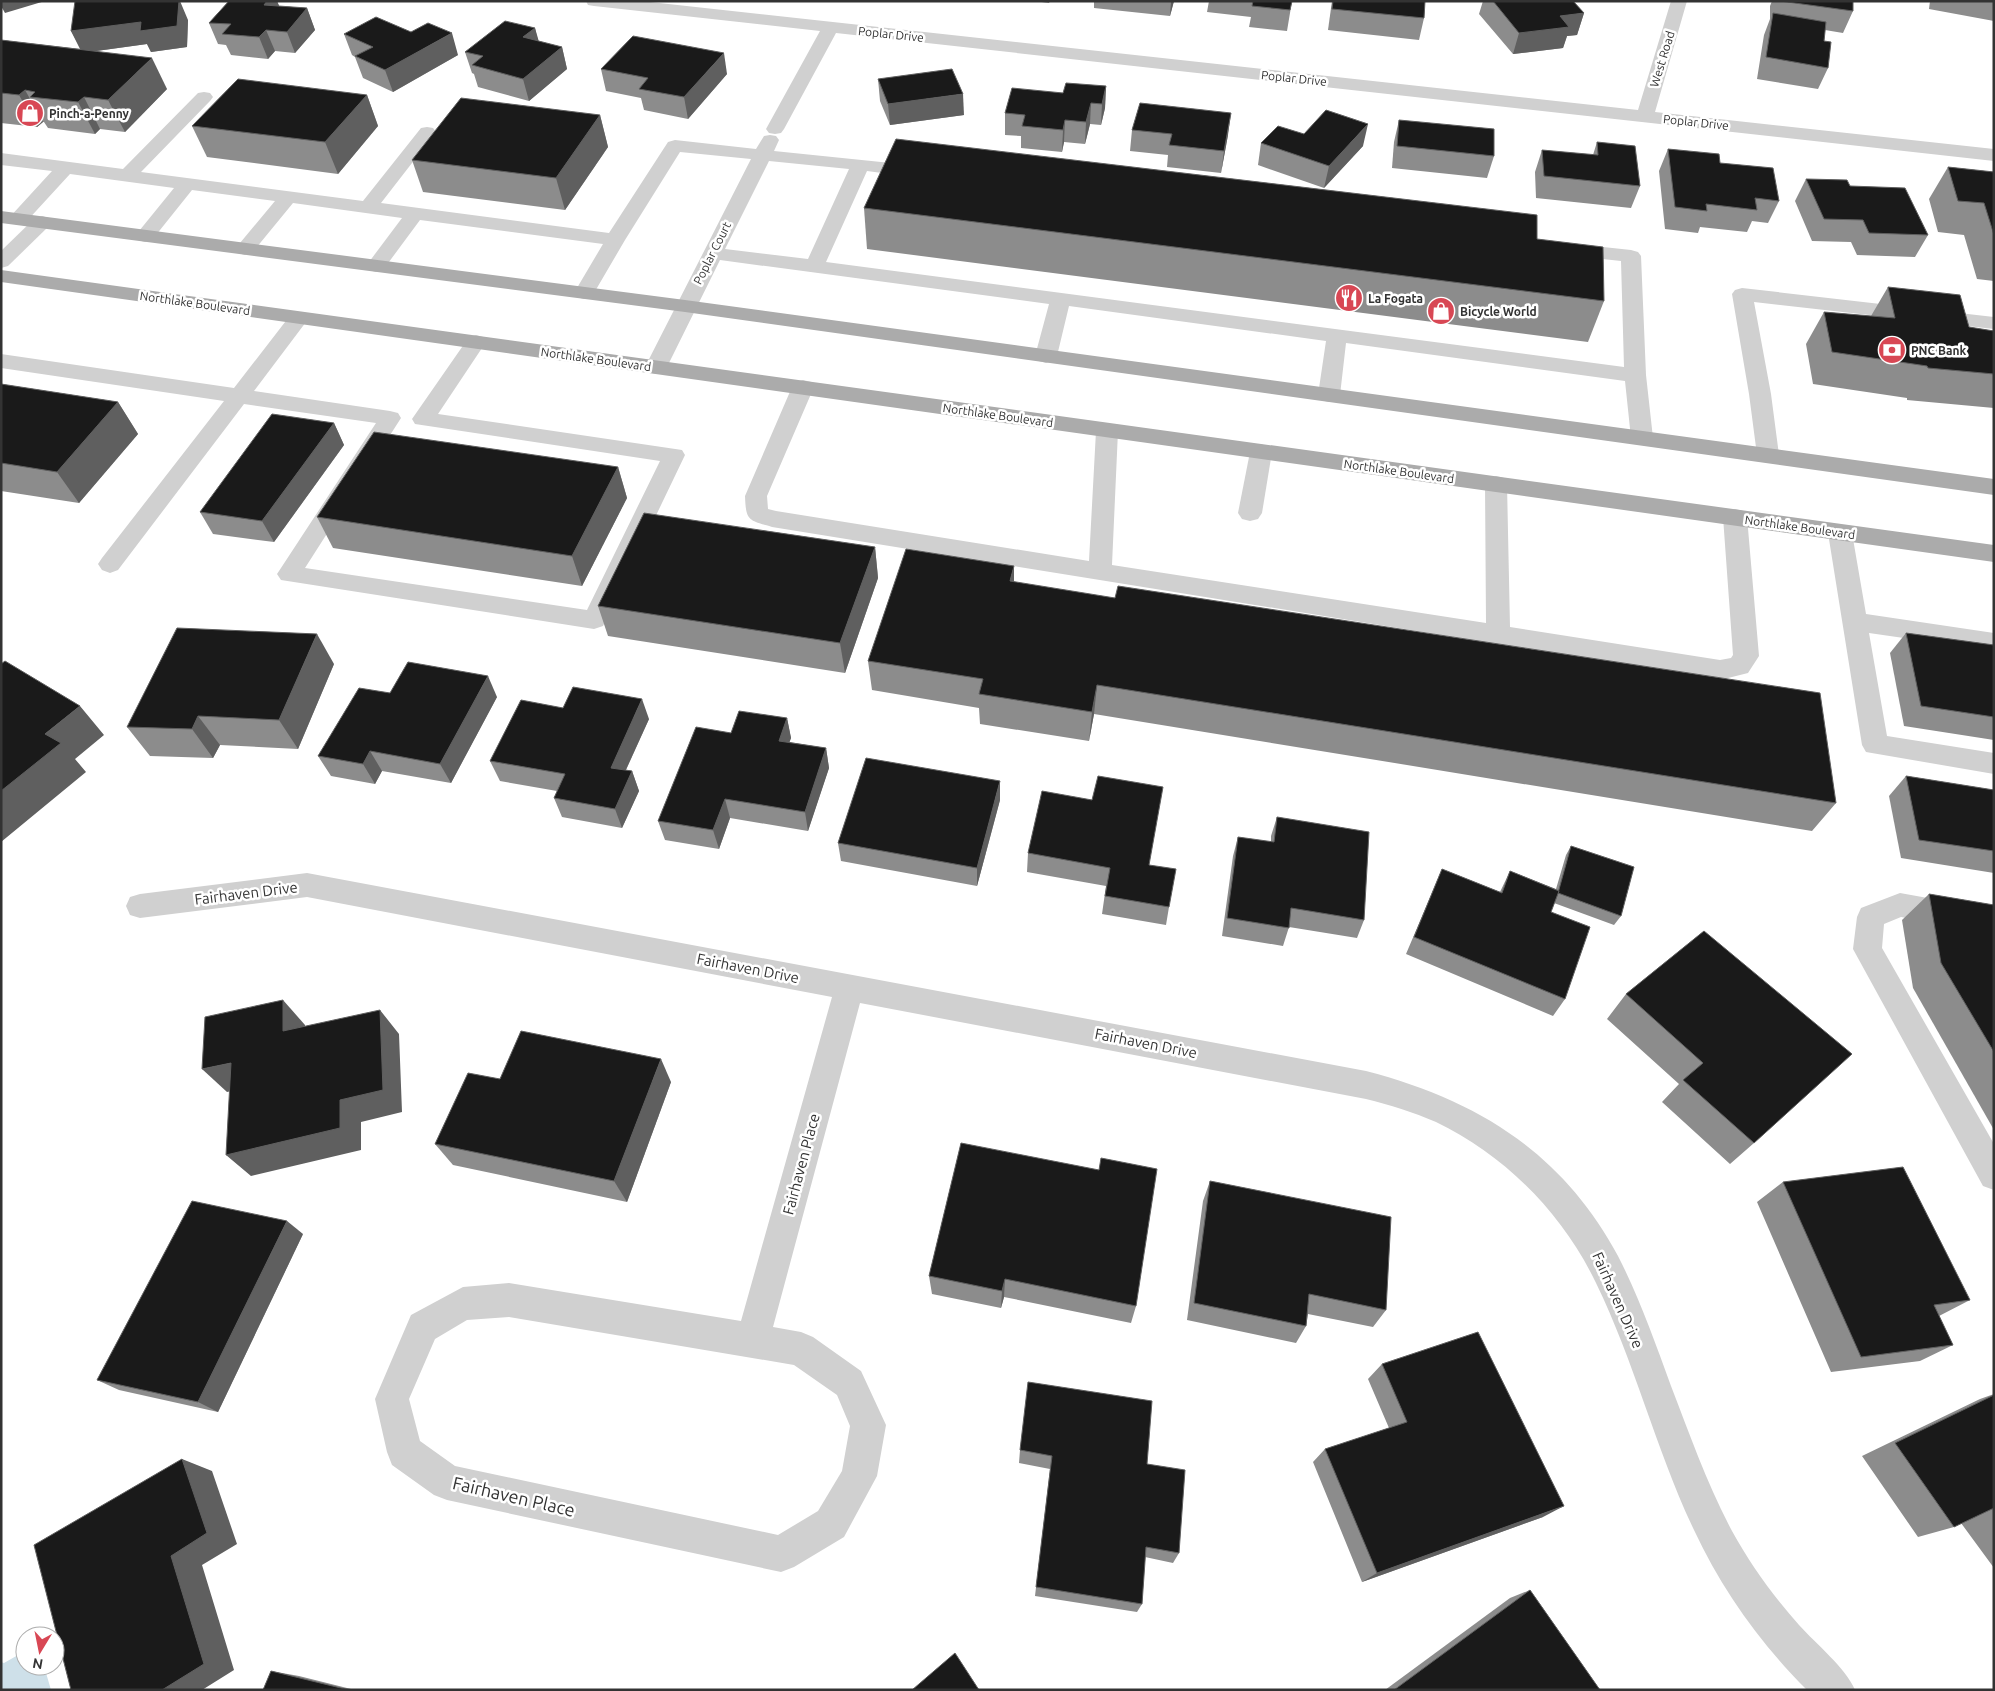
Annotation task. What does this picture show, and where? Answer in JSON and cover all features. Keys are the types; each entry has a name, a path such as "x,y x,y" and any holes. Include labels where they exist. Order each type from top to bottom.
{"main road":[{"path":"10,218 685,306 1994,487"},
{"name":"Northlake Boulevard","path":"1,276 1994,554"}],"street":[{"name":"Poplar Drive","path":"594,1 1994,155"},
{"name":"West Road","path":"1645,116 1679,1"},
{"name":"Poplar Court","path":"656,367 769,141 831,27"},
{"path":"128,176 204,97"},
{"path":"369,206 427,132"},
{"path":"584,293 615,240 675,146 769,141 860,165 939,174"},
{"path":"1,158 615,240"},
{"path":"815,266 860,165"},
{"path":"10,218 66,167"},
{"path":"145,236 188,183"},
{"path":"245,249 288,197"},
{"path":"376,266 414,213"},
{"path":"1,262 42,222"},
{"path":"1552,247 1631,256 1635,375 1642,438"},
{"path":"713,253 1635,375"},
{"path":"1768,456 1760,394 1742,294 1994,324"},
{"path":"1046,356 1061,298"},
{"path":"1792,300 1855,327"},
{"path":"110,564 299,318"},
{"path":"1329,395 1337,336"},
{"path":"1970,340 1994,336"},
{"path":"423,419 476,342"},
{"path":"1,361 390,418 423,419 674,455 594,620 289,574 390,418"},
{"path":"804,387 756,496 757,513 772,519 1498,633 1720,670 1739,666 1746,656 1735,517"},
{"path":"1100,572 1107,431"},
{"path":"1250,513 1261,452"},
{"path":"1496,484 1498,633"},
{"path":"1840,533 1875,745 1994,764"},
{"path":"1855,622 1994,642"},
{"name":"Fairhaven Drive","path":"140,906 307,885 1366,1085 1412,1098 1456,1117 1498,1143 1536,1175 1572,1214 1601,1257 1623,1305 1702,1509 1733,1568 1773,1626 1821,1678 1836,1690"},
{"path":"1994,922 1900,905 1871,917 1867,949 1994,1175"},
{"name":"Fairhaven Place","path":"753,1340 850,987"},
{"name":"Fairhaven Place","path":"509,1300 753,1340 801,1349 849,1383 868,1425 859,1476 831,1524 781,1554 447,1482 405,1452 392,1399 423,1327 463,1304 509,1300"}],"shaded area":[{"path":"15,1657 15,1676 47,1676 51,1690 1,1690 1,1662 4,1663"}],"building":[{"path":"75,1 179,1 177,26 140,31 141,22 71,31"},
{"path":"229,1 267,1 264,5 307,8 287,32 266,30 259,37 222,34 231,24 209,23"},
{"path":"1253,1 1292,1 1290,10 1252,6"},
{"path":"1333,1 1425,1 1424,18 1332,9"},
{"path":"1493,1 1573,1 1584,13 1560,16 1569,27 1519,33"},
{"path":"1780,1 1853,1 1853,11"},
{"path":"1773,13 1826,22 1824,41 1831,42 1828,68 1766,57"},
{"path":"376,17 411,32 428,23 452,33 385,70 355,56 373,47 344,34"},
{"path":"505,21 535,28 523,37 562,47 523,79 472,65 483,56 465,52"},
{"path":"633,36 724,53 684,97 639,89 648,78 601,69"},
{"path":"1,40 152,58 108,100 84,97 78,102 30,97 35,92 25,90 19,95 1,93"},
{"path":"952,69 963,94 888,104 878,79"},
{"path":"238,79 367,95 325,142 192,126"},
{"path":"1066,83 1106,86 1102,104 1091,103 1086,122 1065,120 1063,130 1022,126 1025,115 1005,113 1012,88 1063,93"},
{"path":"461,98 600,115 556,178 412,160"},
{"path":"1140,103 1231,113 1224,151 1169,145 1172,134 1132,130"},
{"path":"1326,110 1368,124 1329,166 1261,143 1278,126 1304,134"},
{"path":"1399,120 1494,129 1494,156 1397,146"},
{"path":"896,139 1537,215 1537,239 1603,247 1604,301 864,208"},
{"path":"1597,142 1635,146 1640,186 1544,176 1542,150 1598,155"},
{"path":"1668,149 1719,154 1720,163 1773,168 1779,201 1755,198 1757,210 1706,204 1707,211 1675,207"},
{"path":"1948,167 1994,172 1994,235 1984,203 1958,201"},
{"path":"1806,179 1847,180 1850,186 1905,188 1928,235 1869,233 1863,220 1824,219"},
{"path":"1888,287 1960,295 1969,327 1994,331 1994,374 1928,368 1927,366 1832,352 1824,312 1895,318"},
{"path":"1,384 118,402 57,472 1,463"},
{"path":"272,414 334,423 262,521 200,512"},
{"path":"374,432 618,467 572,556 317,517"},
{"path":"644,513 875,547 840,643 598,606"},
{"path":"906,549 1014,566 1010,581 1115,598 1118,586 1820,693 1836,803 1097,685 1092,712 979,694 983,679 868,661"},
{"path":"177,628 317,634 279,720 198,716 192,729 127,727"},
{"path":"1906,633 1994,645 1994,717 1921,706"},
{"path":"5,661 80,706 45,734 61,743 1,791 1,664"},
{"path":"408,662 488,676 440,764 370,751 363,764 318,756 359,688 390,693"},
{"path":"573,687 642,699 611,768 632,771 615,809 554,798 565,774 490,761 521,700 563,708"},
{"path":"739,711 787,718 779,741 826,748 805,812 725,799 713,830 658,821 696,727 731,733"},
{"path":"866,758 1000,781 977,868 838,843"},
{"path":"1098,776 1163,787 1149,865 1176,869 1169,907 1105,896 1110,868 1028,853 1042,791 1092,800"},
{"path":"1906,776 1994,790 1994,851 1919,840"},
{"path":"1277,817 1369,832 1364,920 1291,908 1289,928 1227,918 1238,837 1274,842"},
{"path":"1571,846 1634,867 1621,916 1558,893"},
{"path":"1442,869 1502,893 1510,871 1559,891 1551,912 1590,927 1565,999 1414,937"},
{"path":"1929,894 1994,905 1994,1052 1941,963"},
{"path":"1704,931 1852,1054 1754,1143 1683,1080 1703,1063 1626,994"},
{"path":"283,1000 283,1031 380,1010 383,1090 340,1100 340,1128 226,1155 231,1063 202,1069 205,1017"},
{"path":"521,1031 661,1059 614,1181 435,1144 468,1073 500,1079"},
{"path":"961,1143 1099,1170 1101,1158 1157,1169 1136,1306 1005,1279 1002,1291 929,1276"},
{"path":"1903,1167 1970,1300 1934,1305 1953,1345 1861,1357 1783,1182"},
{"path":"1210,1181 1391,1217 1386,1310 1309,1294 1306,1326 1194,1303"},
{"path":"192,1201 287,1221 198,1402 97,1380"},
{"path":"1478,1332 1564,1506 1377,1573 1325,1449 1407,1422 1382,1364"},
{"path":"1028,1382 1152,1401 1147,1464 1185,1470 1179,1553 1146,1547 1142,1604 1036,1587 1052,1456 1020,1450"},
{"path":"1994,1395 1994,1508 1954,1527 1895,1443"},
{"path":"182,1459 207,1533 171,1556 204,1664 162,1690 71,1690 65,1666 65,1626 55,1626 34,1545"},
{"path":"1530,1590 1600,1690 1394,1690"},
{"path":"955,1653 979,1690 912,1690"},
{"path":"271,1671 349,1690 263,1690"}],"place":[{"name":"Pinch-a-Penny","path":"30,113"},
{"name":"La Fogata","path":"1349,298"},
{"name":"Bicycle World","path":"1441,311"},
{"name":"PNC Bank","path":"1892,350"}]}
